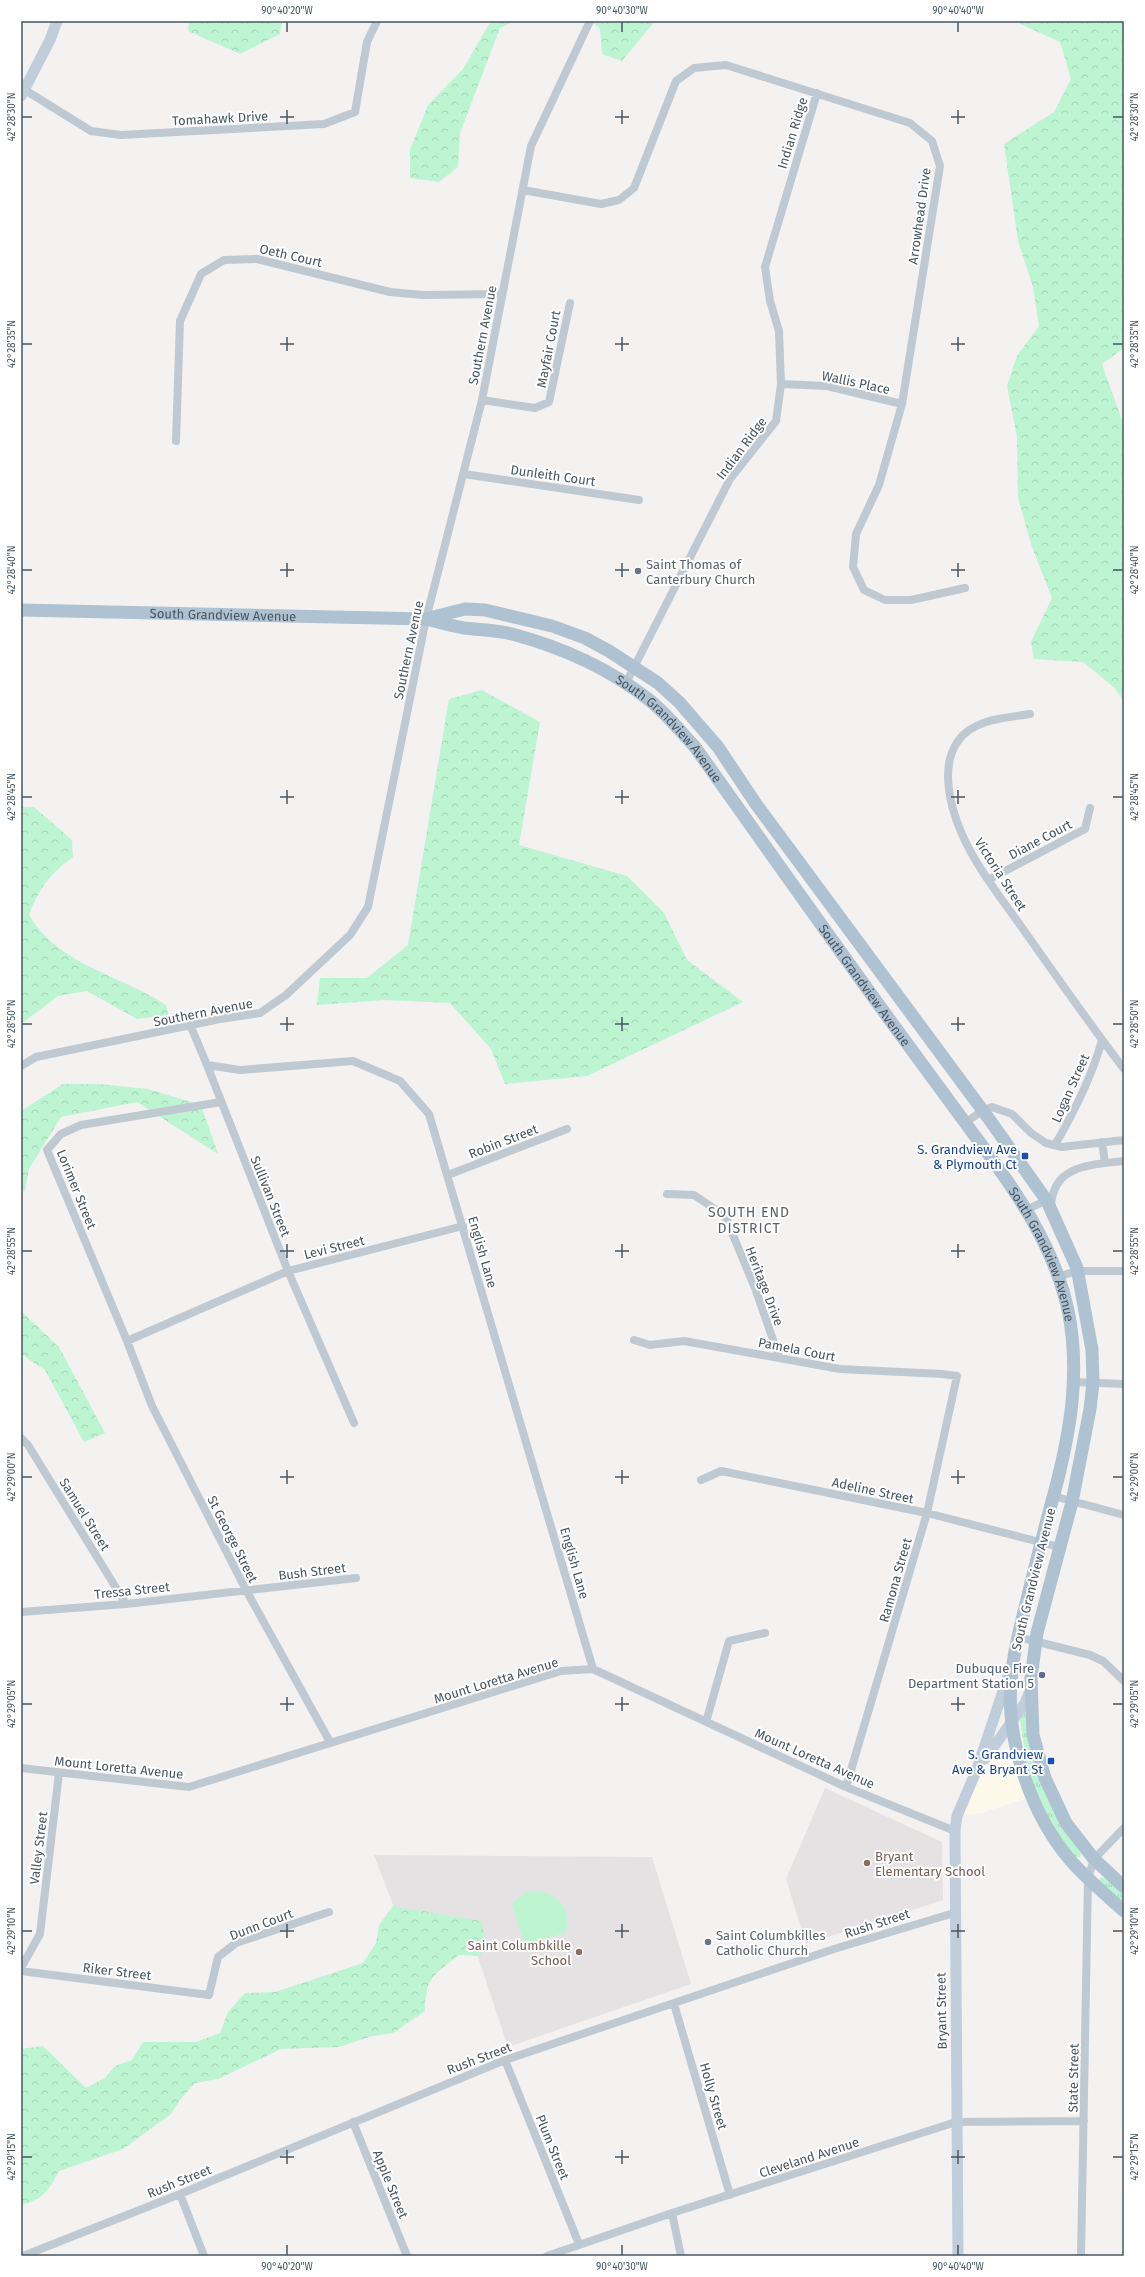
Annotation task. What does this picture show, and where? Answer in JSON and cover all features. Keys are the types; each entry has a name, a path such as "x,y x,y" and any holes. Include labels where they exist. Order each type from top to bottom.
{"main road":[{"path":"23,93 57,21"},
{"name":"South Grandview Avenue","path":"426,619 465,609 485,610 522,617 586,638 635,666 658,683 698,722 758,807 985,1110 1050,1204 1078,1271 1092,1350 1093,1383 1090,1409 1072,1502 1036,1640 1031,1687 1033,1735 1045,1778 1066,1823 1094,1859 1124,1887"},
{"name":"South Grandview Avenue","path":"21,610 426,619 463,627 511,633 551,645 583,659 626,683 664,714 695,747 1007,1180 1040,1236 1062,1287 1070,1322 1074,1398 1061,1466 1018,1637 1011,1684 1013,1720 1018,1754 1030,1794 1044,1820 1069,1858 1088,1878 1124,1911"},
{"path":"744,817 758,807"},
{"path":"977,1770 1014,1659"},
{"path":"977,1770 1028,1698 1031,1687"},
{"path":"993,1748 1004,1745 1012,1748 1018,1754"},
{"name":"Bryant Street","path":"958,2256 954,1913 955,1830 957,1816 977,1770"}],"street":[{"name":"Tomahawk Drive","path":"23,93 91,131 121,135 324,124 355,112 367,42 377,21"},
{"name":"Southern Avenue","path":"21,1066 36,1057 260,1013 286,995 350,935 368,907 426,619 482,400 531,146 590,21"},
{"name":"Arrowhead Drive","path":"523,190 601,204 619,200 634,188 676,81 694,68 726,65 910,123 932,141 940,166 902,404 879,485 856,534 853,566 864,590 885,600 911,600 965,588"},
{"name":"Indian Ridge","path":"626,683 730,479 776,421 781,384 779,331 770,302 764,267 816,93"},
{"name":"Oeth Court","path":"176,441 180,321 201,274 224,260 257,258 390,292 422,295 502,294"},
{"name":"Mayfair Court","path":"482,400 535,408 549,402 570,303"},
{"name":"Wallis Place","path":"781,384 827,386 902,404"},
{"name":"Dunleith Court","path":"464,474 639,500"},
{"name":"Victoria Street","path":"1030,714 989,721 967,731 958,741 950,761 948,774 959,826 988,880 1124,1069"},
{"name":"Diane Court","path":"988,880 1085,828 1090,808"},
{"path":"191,1027 207,1065"},
{"name":"Logan Street","path":"1055,1145 1065,1130 1090,1074 1102,1040"},
{"name":"English Lane","path":"207,1065 240,1070 353,1061 400,1081 429,1114 594,1669"},
{"name":"Sullivan Street","path":"207,1065 288,1271 354,1423"},
{"name":"Lorimer Street","path":"127,1341 47,1150 61,1134 81,1125 221,1102"},
{"path":"966,1123 992,1107 1012,1114 1031,1133 1046,1143 1062,1147 1124,1140"},
{"name":"Robin Street","path":"448,1175 567,1130"},
{"path":"1102,1142 1105,1163"},
{"path":"1026,1210 1050,1204 1061,1178 1070,1170 1082,1166 1124,1161"},
{"name":"Heritage Drive","path":"667,1194 694,1195 725,1216 755,1288 779,1357"},
{"name":"Levi Street","path":"127,1341 288,1271 463,1226"},
{"path":"1057,1277 1078,1271 1124,1271"},
{"name":"Pamela Court","path":"634,1340 650,1345 684,1341 840,1369 957,1376"},
{"name":"St George Street","path":"127,1341 152,1406 246,1590 330,1742"},
{"name":"Ramona Street","path":"846,1787 927,1513 957,1376"},
{"path":"1074,1382 1124,1384"},
{"name":"Samuel Street","path":"21,1438 28,1445 126,1604"},
{"name":"Adeline Street","path":"700,1480 721,1471 927,1513 1060,1547"},
{"path":"1053,1496 1124,1515"},
{"name":"Bush Street","path":"246,1590 356,1578"},
{"name":"Tressa Street","path":"21,1612 126,1604 246,1590"},
{"path":"706,1722 729,1641 765,1633"},
{"path":"1018,1637 1036,1640 1090,1655 1104,1662 1124,1681"},
{"name":"Mount Loretta Avenue","path":"21,1768 189,1787 561,1671 594,1669 846,1787 955,1830"},
{"name":"Valley Street","path":"21,1968 40,1934 59,1773"},
{"path":"1094,1859 1124,1828"},
{"name":"State Street","path":"1081,2256 1088,1878 1094,1859"},
{"name":"Dunn Court","path":"209,1995 218,1957 236,1944 328,1912"},
{"name":"Rush Street","path":"23,2256 180,2194 505,2060 834,1949 954,1913"},
{"name":"Riker Street","path":"21,1972 209,1995"},
{"name":"Holly Street","path":"674,2004 730,2195"},
{"name":"Plum Street","path":"505,2060 579,2244"},
{"name":"Cleveland Avenue","path":"547,2256 672,2213 956,2122 1084,2121"},
{"name":"Apple Street","path":"353,2122 407,2256"},
{"path":"180,2194 204,2256"},
{"path":"672,2213 680,2256"}],"shaded area":[{"path":"998,1750 1006,1751 1012,1757 1025,1799 981,1813 960,1815 980,1772 991,1755"},
{"name":"Bryant Elementary School","path":"825,1788 942,1842 943,1900 806,1944 786,1879"},
{"name":"Saint Columbkille School","path":"374,1855 652,1857 691,1984 508,2047 466,1921 396,1913"}],"green space":[{"path":"189,21 282,21 280,34 240,54 188,31"},
{"path":"491,21 515,21 500,28 460,133 458,167 439,182 410,178 410,150 428,105 463,69"},
{"path":"592,21 655,21 622,61 602,54 600,29"},
{"path":"1014,21 1124,21 1124,348 1102,364 1124,426 1124,702 1115,688 1083,662 1034,659 1031,642 1052,598 1032,547 1018,498 1017,437 1007,386 1017,356 1039,326 1033,287 1018,241 1004,144 1054,112 1071,79 1060,42"},
{"path":"482,690 540,722 519,845 627,876 664,913 687,960 743,1002 587,1076 505,1084 491,1049 450,1003 385,1000 317,1005 320,978 367,978 408,945 449,699"},
{"path":"21,807 34,807 72,840 73,857 58,869 46,882 41,889 29,915 41,932 56,946 73,958 166,1005 168,1015 137,1019 87,991 58,996 21,1024"},
{"path":"63,1084 99,1084 148,1089 201,1105 218,1154 137,1102 61,1117 29,1169 25,1190 21,1192 21,1111"},
{"path":"21,1311 59,1347 105,1433 84,1442 45,1370 21,1354"},
{"path":"1025,1710 1031,1750 1025,1752 1020,1720"},
{"path":"1033,1755 1046,1795 1058,1819 1081,1853 1080,1857 1076,1857 1067,1847 1051,1824 1033,1783 1029,1770 1026,1757"},
{"path":"1101,1877 1105,1878 1124,1895 1124,1904 1099,1881"},
{"path":"530,1891 547,1893 560,1901 567,1914 566,1932 530,1944 524,1941 512,1905 519,1897"},
{"path":"393,1906 481,1921 485,1939 481,1956 459,1955 438,1972 429,1983 425,2000 425,2011 393,2033 372,2036 339,2047 281,2049 218,2079 195,2083 180,2100 170,2115 123,2149 59,2171 52,2184 40,2197 29,2203 21,2205 21,2049 43,2046 86,2088 105,2078 115,2066 132,2060 143,2042 196,2042 220,2033 228,2012 245,1993 275,1992 363,1963 376,1943 379,1925"}],"place":[{"name":"Saint Thomas of Canterbury Church","path":"638,571"},
{"name":"S. Grandview Ave & Plymouth Ct","path":"1025,1156"},
{"name":"Dubuque Fire Department Station 5","path":"1042,1675"},
{"name":"S. Grandview Ave & Bryant St","path":"1051,1761"},
{"name":"Bryant Elementary School","path":"867,1863"},
{"name":"Saint Columbkilles Catholic Church","path":"708,1942"},
{"name":"Saint Columbkille School","path":"579,1952"}],"district":[{"name":"SOUTH END DISTRICT","path":"749,1220"}]}
